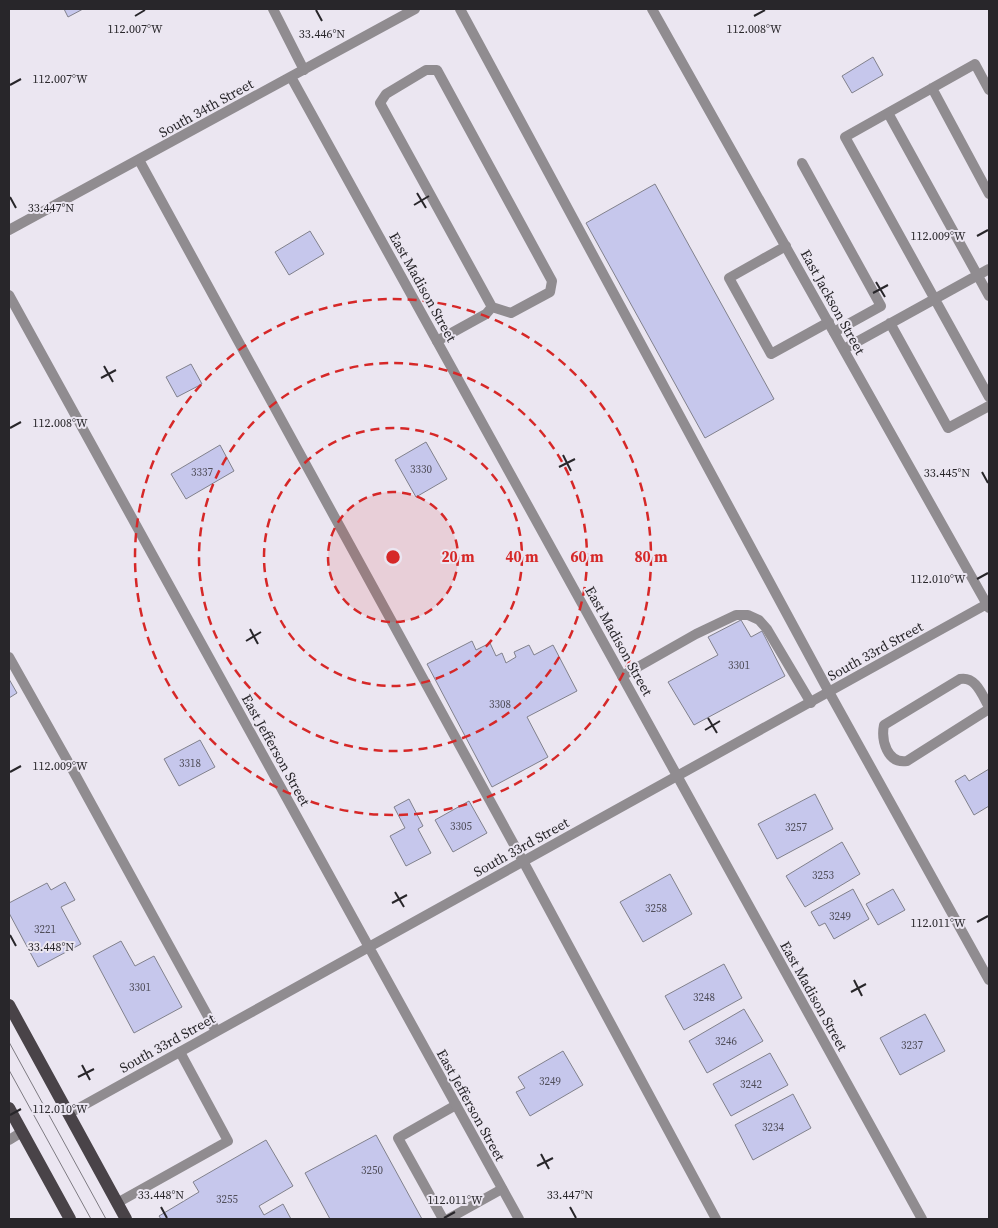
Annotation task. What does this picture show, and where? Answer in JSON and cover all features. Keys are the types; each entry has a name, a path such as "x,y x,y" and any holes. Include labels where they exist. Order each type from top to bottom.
{"main road":[{"path":"9,1005 126,1219"},
{"path":"9,1108 70,1219"}],"street":[{"path":"273,9 304,70"},
{"name":"South 34th Street","path":"9,230 415,9"},
{"path":"460,9 829,692 989,980"},
{"name":"East Jackson Street","path":"652,9 989,605"},
{"path":"989,90 975,64 845,137 989,397"},
{"path":"426,70 437,70 552,281 550,292 511,314 492,307 380,103 386,94 426,70"},
{"name":"East Madison Street","path":"291,77 922,1219"},
{"path":"932,88 989,194"},
{"path":"888,113 989,296"},
{"path":"139,160 523,861 716,1219"},
{"path":"802,162 881,306 834,332"},
{"path":"786,246 729,278 771,354 829,322"},
{"path":"844,349 989,269"},
{"name":"East Jefferson Street","path":"9,295 519,1219"},
{"path":"437,341 486,314 492,307"},
{"path":"890,324 948,428 989,406"},
{"name":"South 33rd Street","path":"68,1114 368,946 989,605"},
{"path":"622,676 696,634 736,615 748,615 759,620 768,628 811,703"},
{"path":"9,657 216,1031"},
{"path":"965,678 972,681 989,708 907,761 895,760 885,747 882,735 884,725 960,679 965,678"},
{"path":"117,1203 228,1141 180,1052"},
{"path":"443,1219 398,1138 456,1105"},
{"path":"9,1140 22,1132"},
{"path":"448,1219 502,1189"}],"building":[{"path":"64,9 83,9 68,17"},
{"path":"873,57 883,75 852,93 842,76"},
{"path":"655,184 774,399 705,438 586,223"},
{"path":"310,231 324,254 289,275 275,252"},
{"path":"191,364 202,384 177,397 166,377"},
{"path":"426,442 447,479 416,497 395,460"},
{"path":"220,445 234,471 186,499 171,474"},
{"path":"741,620 751,637 762,631 785,676 694,725 668,682 718,655 708,637"},
{"path":"472,641 476,650 490,643 496,656 502,653 506,663 516,657 514,652 529,645 534,655 553,645 577,691 527,717 548,757 492,787 427,664"},
{"path":"9,679 17,693 9,698"},
{"path":"200,740 215,767 179,786 164,759"},
{"path":"989,769 989,806 974,815 955,781 965,775 969,781"},
{"path":"815,794 833,829 777,859 758,824"},
{"path":"409,799 423,826 418,829 431,853 406,866 390,836 405,828 394,807"},
{"path":"469,801 487,833 453,852 435,820"},
{"path":"842,842 860,874 805,907 786,876"},
{"path":"670,874 692,914 643,942 620,902"},
{"path":"65,882 75,900 61,907 81,944 38,967 9,913 9,903 47,883 51,890"},
{"path":"853,889 869,919 834,939 825,923 819,926 811,912"},
{"path":"893,889 905,910 878,925 866,904"},
{"path":"121,941 135,966 154,956 182,1007 134,1033 93,956"},
{"path":"724,964 742,998 684,1030 665,996"},
{"path":"744,1009 763,1041 707,1073 689,1041"},
{"path":"925,1014 945,1051 900,1075 880,1038"},
{"path":"563,1051 583,1085 530,1116 516,1092 525,1088 518,1077"},
{"path":"770,1053 788,1085 731,1116 713,1084"},
{"path":"793,1094 811,1128 753,1160 735,1125"},
{"path":"376,1135 422,1219 330,1219 305,1173"},
{"path":"266,1140 293,1186 259,1206 264,1215 283,1204 291,1219 161,1219 159,1216 199,1192 193,1182"}],"tram line":[{"path":"9,1042 106,1219"},
{"path":"9,1070 91,1219"}]}
